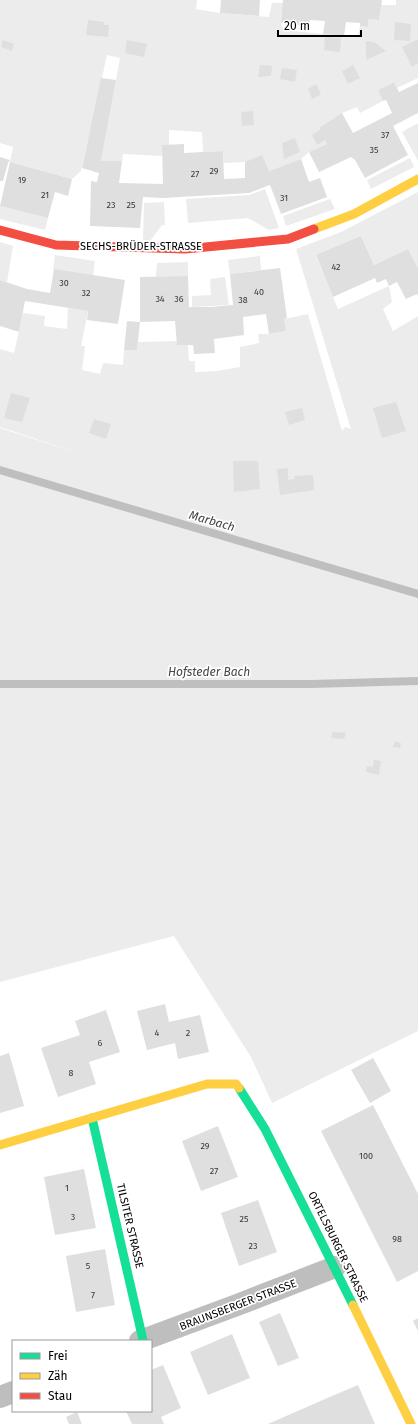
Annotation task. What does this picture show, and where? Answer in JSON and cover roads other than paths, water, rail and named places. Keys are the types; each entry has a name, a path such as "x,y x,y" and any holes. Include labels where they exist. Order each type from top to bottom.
{"street":[{"name":"SECHS-BRÜDER-STRASSE","path":"0,230 56,245 185,248 288,239 354,214 417,183"},
{"name":"ORTELSBURGER STRASSE","path":"92,1118 207,1084 236,1084 265,1129 335,1267 411,1424"},
{"path":"0,1145 92,1118"},
{"name":"TILSITER STRASSE","path":"92,1118 142,1340"},
{"name":"BRAUNSBERGER STRASSE","path":"142,1340 335,1267"},
{"path":"0,1397 12,1392"}],"waterway":[{"name":"Marbach","path":"0,470 418,594"},
{"name":"Hofsteder Bach","path":"0,684 312,684 418,681"}]}
